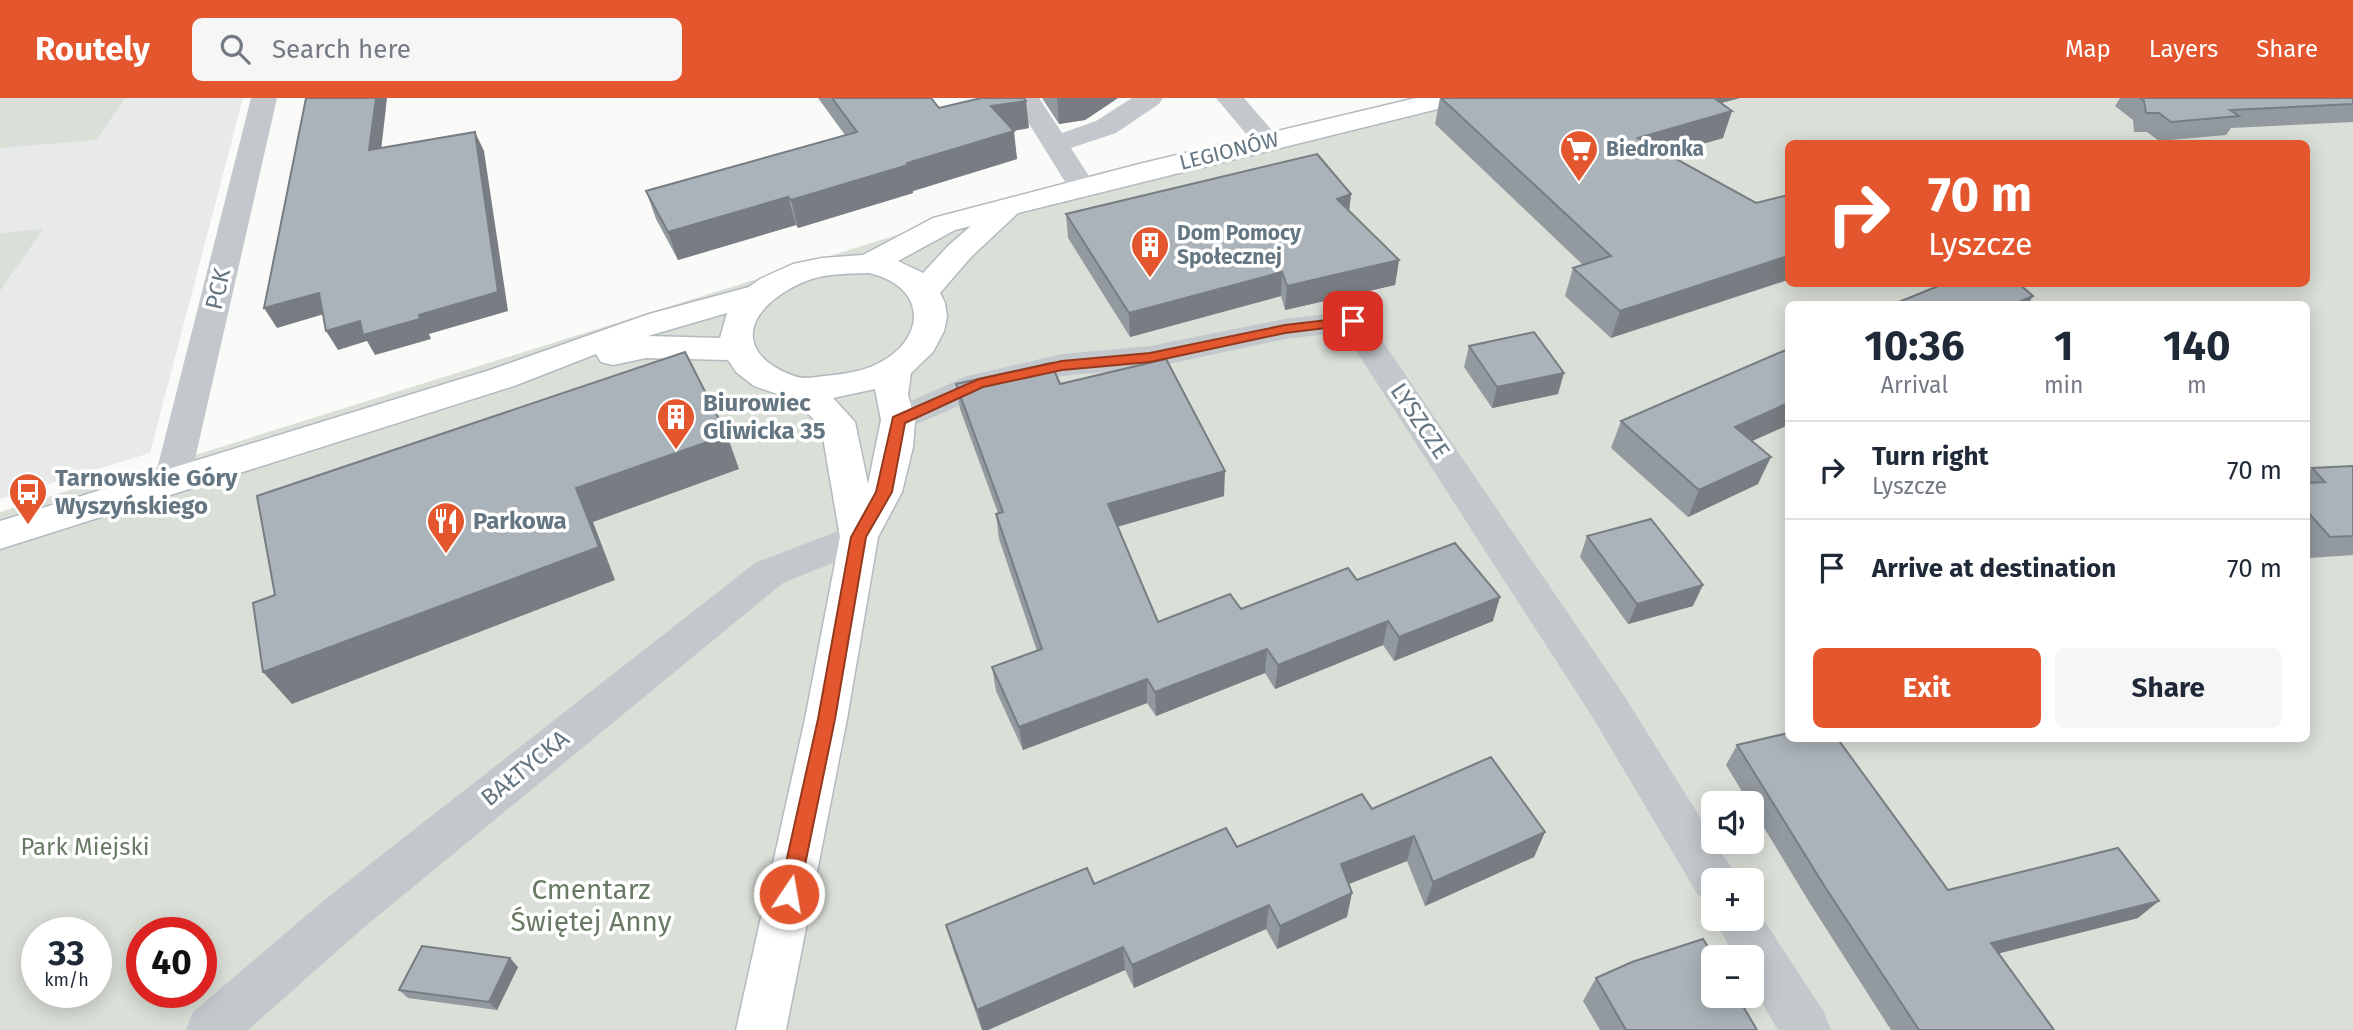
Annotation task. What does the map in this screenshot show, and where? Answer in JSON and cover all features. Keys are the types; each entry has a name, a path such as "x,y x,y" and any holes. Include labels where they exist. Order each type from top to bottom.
{"street":[{"name":"PCK","path":"172,481 264,98"},
{"path":"1026,98 1082,187"},
{"path":"1055,144 1106,127 1150,98"},
{"path":"1229,98 1268,142"},
{"name":"LEGIONÓW","path":"869,264 944,225 1082,187 1449,98"},
{"name":"LEGIONÓW","path":"923,293 960,251 1010,209"},
{"path":"0,535 502,377 582,346 686,313 758,295 794,275 834,265 869,264 896,270 923,293 932,312 931,332 917,352 895,369 852,384 803,390 752,371 736,349 736,321 758,295"},
{"name":"LYSZCZE","path":"898,420 979,383 1062,365 1150,357 1285,329 1353,321 1600,695 1707,868"},
{"path":"502,377 646,347 736,349"},
{"path":"761,1030 826,719 859,537 884,492 898,420 891,395 895,369"},
{"path":"803,390 838,422 859,537"},
{"name":"BAŁTYCKA","path":"211,1030 345,913 769,573 859,537"},
{"path":"1745,931 1806,1030"}],"shaded area":[{"path":"0,98 243,98 150,453 0,499"}],"green space":[{"path":"0,98 125,98 96,140 0,148"},
{"path":"1410,98 2353,98 2353,1030 0,1030 0,512 105,479 106,483 1079,178"},
{"path":"43,229 0,291 0,233"}],"building":[{"path":"306,98 376,98 369,150 475,132 498,292 363,335 360,321 326,331 319,293 264,308"},
{"path":"832,98 931,98 939,108 981,98 1024,98 1026,101 991,106 1014,131 791,200 788,197 668,232 646,191 857,132"},
{"path":"1441,98 1714,98 1732,111 1638,138 1756,203 1785,196 1785,257 1620,311 1573,268 1611,256"},
{"path":"2140,98 2353,98 2353,104 2230,110 2239,116 2171,122 2159,113 2146,113 2144,101"},
{"path":"1317,154 1351,194 1337,199 1399,260 1287,286 1282,272 1129,313 1066,214"},
{"path":"1936,287 2022,287 2033,296 2021,301 1901,301"},
{"path":"1534,332 1564,373 1497,387 1469,346"},
{"path":"1785,350 1785,404 1735,427 1771,457 1699,490 1621,421"},
{"path":"685,352 727,435 576,488 599,547 263,672 253,603 275,595 257,496"},
{"path":"1166,359 1225,471 1108,504 1158,622 1230,594 1241,609 1348,568 1357,580 1455,543 1500,597 1399,637 1388,621 1278,665 1267,649 1155,692 1147,679 1019,727 992,667 1042,649 996,514 1003,512 956,384 1051,363 1060,384"},
{"path":"2353,466 2353,536 2330,537 2310,514 2310,483 2325,482 2312,468"},
{"path":"1651,519 1703,585 1637,604 1587,536"},
{"path":"1785,734 1785,742 1840,742 1948,890 2118,848 2159,901 1991,943 2054,1030 1919,1030 1825,887 1737,745"},
{"path":"1491,757 1545,832 1433,882 1414,836 1341,864 1352,893 1280,926 1269,905 1132,965 1123,947 977,1010 946,925 1087,868 1094,884 1226,828 1237,847 1362,794 1372,809"},
{"path":"1703,939 1707,945 1701,945 1701,1008 1744,1008 1757,1030 1626,1030 1596,978 1632,962"},
{"path":"422,946 510,958 489,1002 399,990"}],"place":[{"name":"Biedronka","path":"1579,183"},
{"name":"Dom Pomocy Społecznej","path":"1150,279"},
{"name":"Biurowiec Gliwicka 35","path":"676,451"},
{"name":"Tarnowskie Góry Wyszyńskiego","path":"28,526"},
{"name":"Parkowa","path":"446,555"}],"route":[{"path":"789,894 826,719 859,537 884,492 895,447 898,420 979,383 1062,365 1150,357 1285,329 1353,321"}],"park label":[{"name":"Park Miejski","path":"85,847"},
{"name":"Cmentarz Świętej Anny","path":"591,905"}]}
